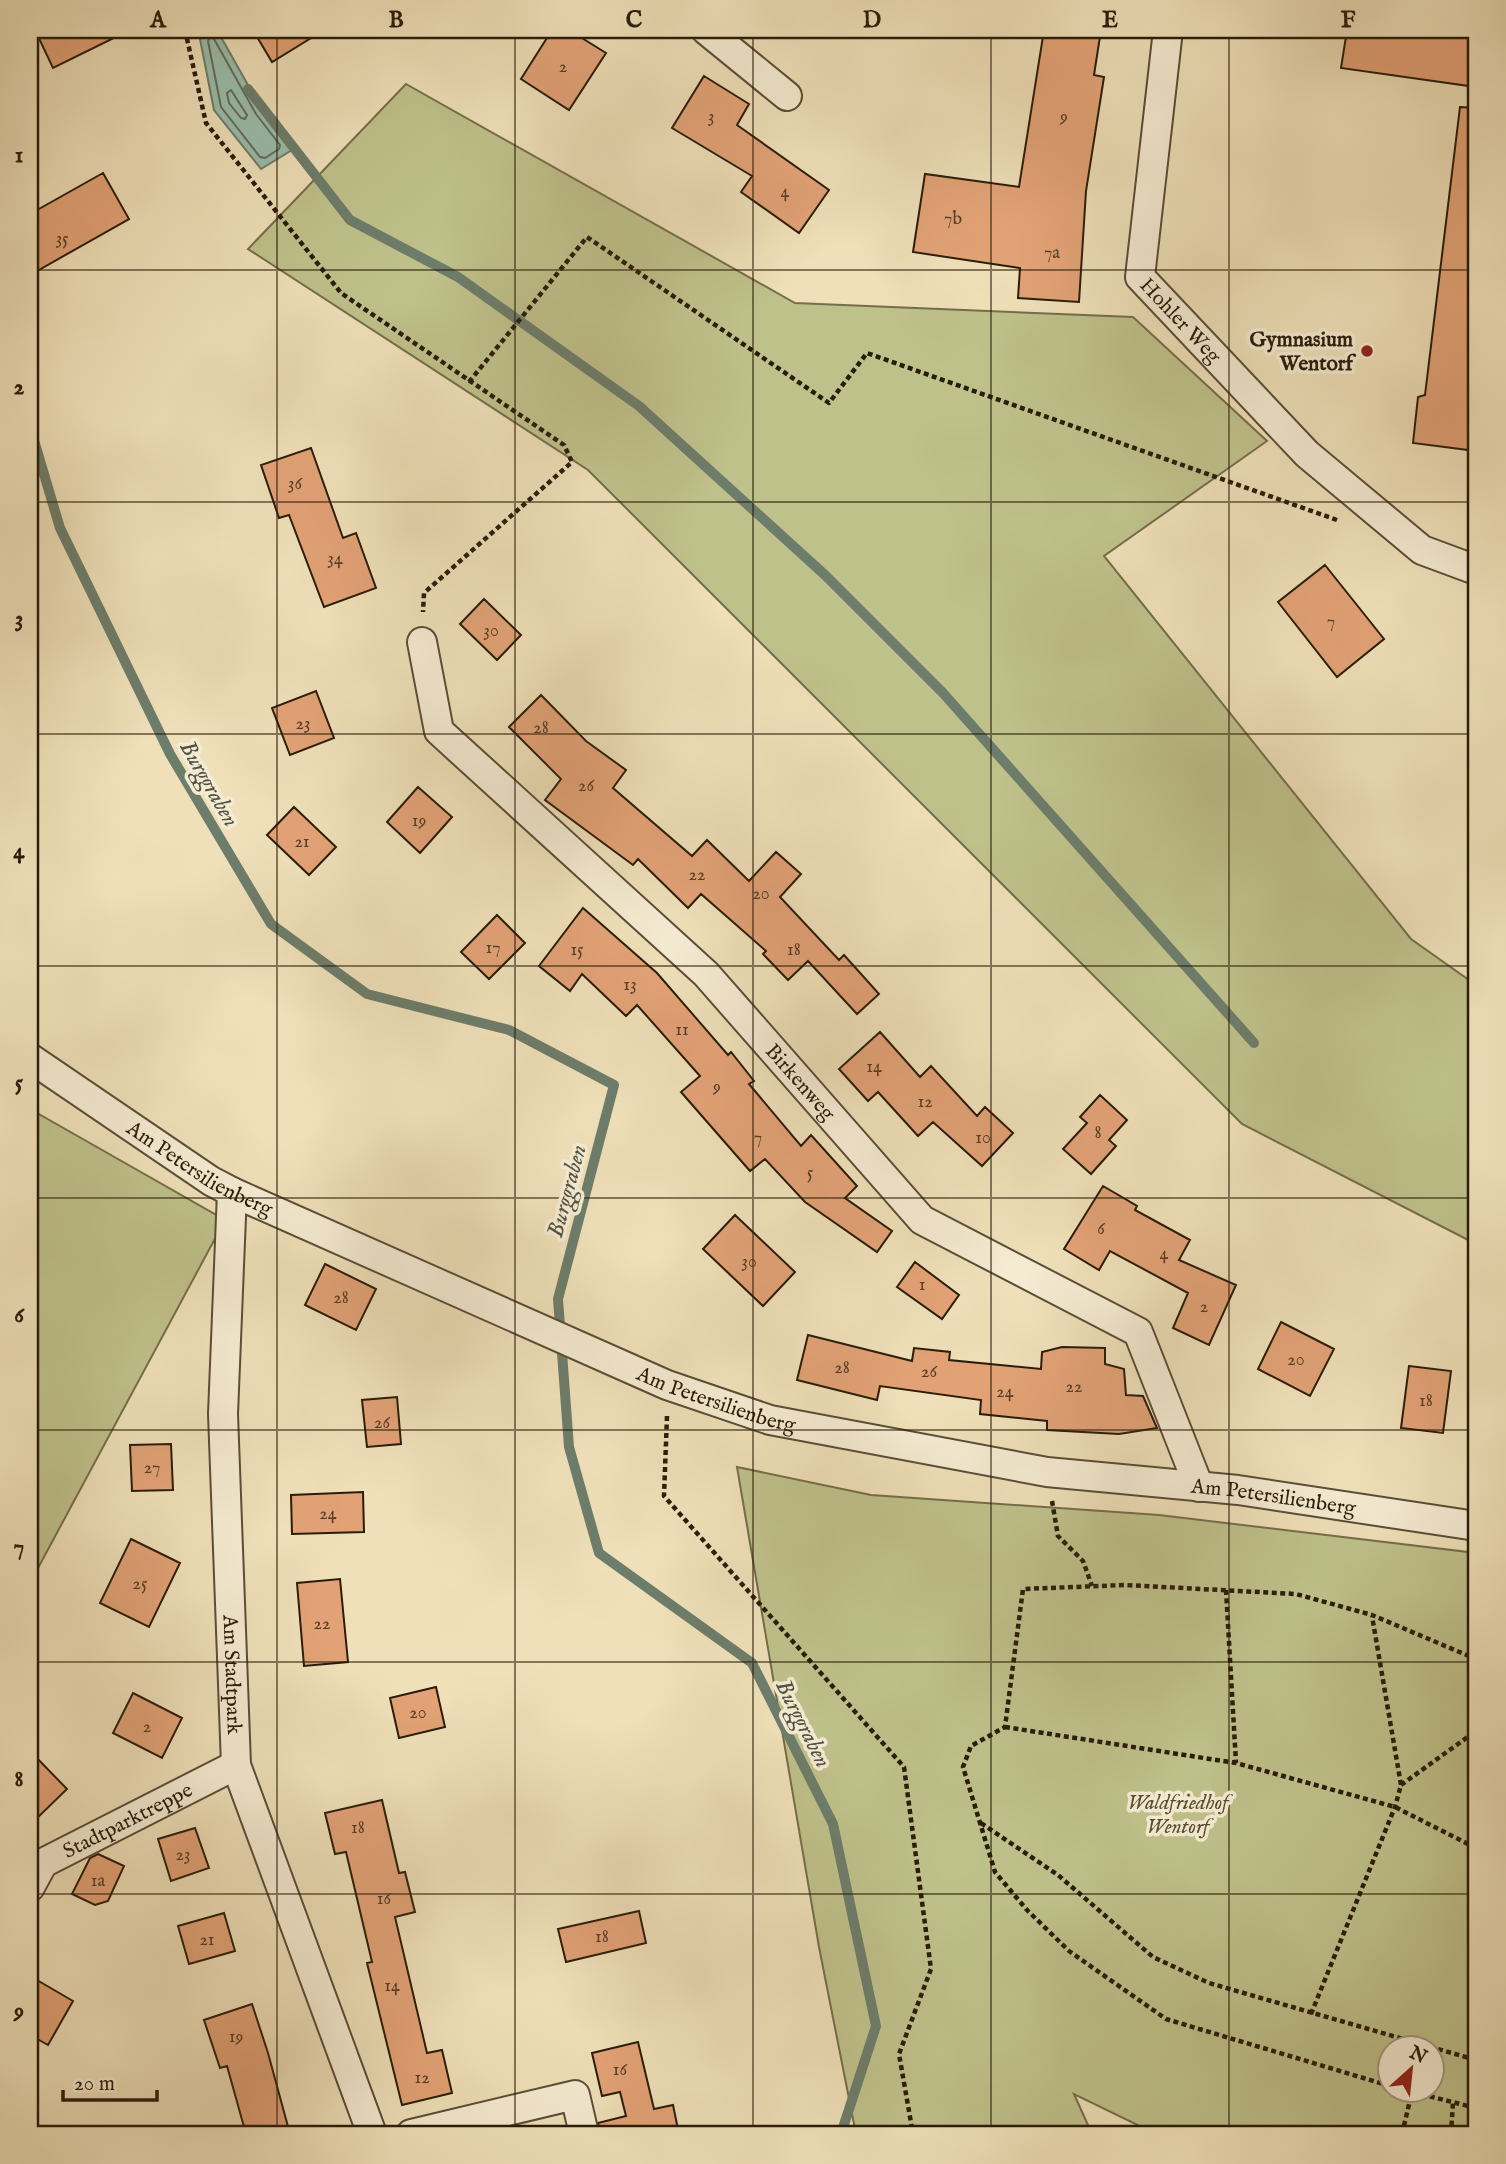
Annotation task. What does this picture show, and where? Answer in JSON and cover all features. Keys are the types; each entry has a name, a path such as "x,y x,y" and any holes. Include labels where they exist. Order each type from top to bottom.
{"street":[{"path":"706,30 787,96"},
{"name":"Hohler Weg","path":"1168,30 1140,277 1307,454 1422,550 1476,570"},
{"name":"Birkenweg","path":"422,642 439,732 706,974 922,1220 1138,1332 1199,1487"},
{"name":"Am Petersilienberg","path":"30,1058 211,1181 232,1192 667,1385 770,1420 1047,1472 1199,1487 1476,1526"},
{"name":"Am Stadtpark","path":"232,1192 223,1414 236,1765 372,2134"},
{"name":"Stadtparktreppe","path":"30,1887 43,1863 236,1765"},
{"path":"411,2134 575,2095 584,2134"}],"path":[{"path":"185,30 206,123 341,293 565,445 572,462 424,593 422,642"},
{"path":"469,382 587,237 829,403 867,354 1345,523"},
{"path":"667,1385 664,1496 904,1767 931,1969 899,2054 914,2133"},
{"path":"1052,1500 1058,1536 1083,1561 1092,1586"},
{"path":"1005,1727 1023,1589 1125,1585 1296,1594 1371,1615 1476,1659"},
{"path":"1226,1590 1236,1763"},
{"path":"1311,2015 1395,1807 1401,1785 1371,1615"},
{"path":"1376,2082 1166,2019 1069,1951 1027,1910 995,1872 963,1767 971,1746 1005,1727 1236,1763 1395,1807 1476,1848"},
{"path":"1401,1785 1476,1731"},
{"path":"980,1822 1058,1875 1153,1957 1209,1983 1311,2015 1476,2060"},
{"path":"1446,2100 1476,2108"},
{"path":"1451,2134 1453,2102"},
{"path":"1402,2134 1409,2104"}],"green space":[{"path":"406,84 795,303 1133,317 1267,441 1104,556 1411,939 1476,985 1476,1244 1242,1124 588,470 248,249"},
{"path":"30,1109 225,1220 30,1583"},
{"name":"Waldfriedhof Wentorf","path":"737,1467 871,1495 1159,1515 1476,1553 1476,2134 1156,2134 1074,2094 1092,2134 856,2134 819,1947"}],"water":[{"path":"217,30 262,110 292,150 261,169 214,110 199,34"}],"building":[{"path":"35,30 130,30 53,68"},
{"path":"253,30 324,30 272,62"},
{"path":"552,30 569,30 606,53 569,110 521,79"},
{"path":"1044,30 1101,30 1094,75 1104,77 1086,191 1079,302 1018,298 1020,268 913,252 925,174 1019,187"},
{"path":"1347,30 1476,30 1476,87 1341,68"},
{"path":"704,76 749,104 737,125 829,190 799,233 741,192 752,176 672,128"},
{"path":"1460,107 1476,108 1476,328 1469,384 1476,385 1476,451 1413,443 1418,397 1425,395"},
{"path":"103,173 129,219 30,275 30,214"},
{"path":"311,448 343,538 356,533 376,588 324,607 289,515 279,518 261,465"},
{"path":"1325,565 1384,639 1337,677 1278,602"},
{"path":"484,599 521,635 497,660 460,624"},
{"path":"316,691 334,738 290,755 272,708"},
{"path":"541,695 586,741 626,770 613,788 692,856 707,840 749,881 776,852 801,874 780,897 839,960 844,955 879,994 857,1014 808,961 788,980 763,954 766,951 701,894 688,908 638,859 633,865 545,800 561,779 509,727"},
{"path":"418,787 452,817 420,853 387,822"},
{"path":"294,807 336,847 309,875 267,835"},
{"path":"583,908 657,973 728,1055 731,1052 754,1081 749,1084 801,1146 811,1135 857,1186 845,1198 892,1231 877,1252 805,1202 765,1159 750,1171 681,1092 700,1076 637,1005 626,1016 582,974 570,991 539,966"},
{"path":"497,915 525,943 489,979 461,952"},
{"path":"880,1032 920,1077 931,1066 977,1116 985,1107 1013,1133 982,1166 933,1122 918,1136 878,1092 868,1101 839,1069"},
{"path":"1100,1095 1127,1120 1109,1140 1116,1146 1091,1174 1063,1149 1087,1123 1080,1117"},
{"path":"1103,1186 1137,1206 1135,1210 1190,1240 1179,1260 1236,1285 1209,1345 1173,1328 1188,1293 1110,1251 1099,1270 1064,1249"},
{"path":"735,1215 795,1272 763,1306 703,1249"},
{"path":"915,1262 959,1295 942,1319 897,1287"},
{"path":"325,1264 376,1289 356,1330 305,1305"},
{"path":"1281,1322 1334,1349 1310,1396 1258,1369"},
{"path":"808,1335 912,1361 914,1348 950,1352 949,1360 1041,1369 1042,1352 1062,1347 1105,1348 1105,1364 1124,1369 1126,1395 1143,1396 1157,1428 1119,1434 1047,1430 1047,1421 980,1414 981,1400 880,1386 877,1400 797,1380"},
{"path":"1409,1366 1451,1371 1443,1433 1401,1428"},
{"path":"397,1397 401,1444 367,1447 362,1400"},
{"path":"171,1444 173,1490 132,1491 130,1445"},
{"path":"363,1492 364,1532 292,1534 291,1495"},
{"path":"131,1539 180,1563 149,1627 100,1603"},
{"path":"340,1579 348,1662 304,1666 297,1583"},
{"path":"436,1687 445,1727 399,1738 390,1698"},
{"path":"133,1693 182,1718 162,1758 113,1733"},
{"path":"30,1751 67,1789 30,1825"},
{"path":"382,1800 399,1873 405,1872 415,1912 395,1917 427,2053 442,2050 452,2093 402,2105 367,1963 372,1962 346,1852 335,1854 325,1813"},
{"path":"195,1828 209,1868 171,1881 158,1839"},
{"path":"98,1854 124,1866 108,1901 95,1905 72,1894 90,1858"},
{"path":"639,1911 646,1943 566,1962 558,1929"},
{"path":"224,1913 235,1951 189,1964 178,1926"},
{"path":"30,1976 73,2001 48,2045 30,2035"},
{"path":"252,2004 290,2134 246,2134 227,2066 220,2068 204,2020"},
{"path":"638,2042 654,2109 673,2105 679,2134 600,2134 598,2123 626,2116 620,2092 602,2096 592,2053"}],"waterway":[{"path":"248,89 350,220 458,277 639,406 825,575 943,693 1254,1043"},
{"name":"Burggraben","path":"30,427 60,528 170,754 271,924 367,994 509,1030 614,1085 558,1299 569,1447 599,1553 752,1663 833,1824 876,2026 841,2134"}],"place":[{"name":"Gymnasium Wentorf","path":"1367,351"}]}
